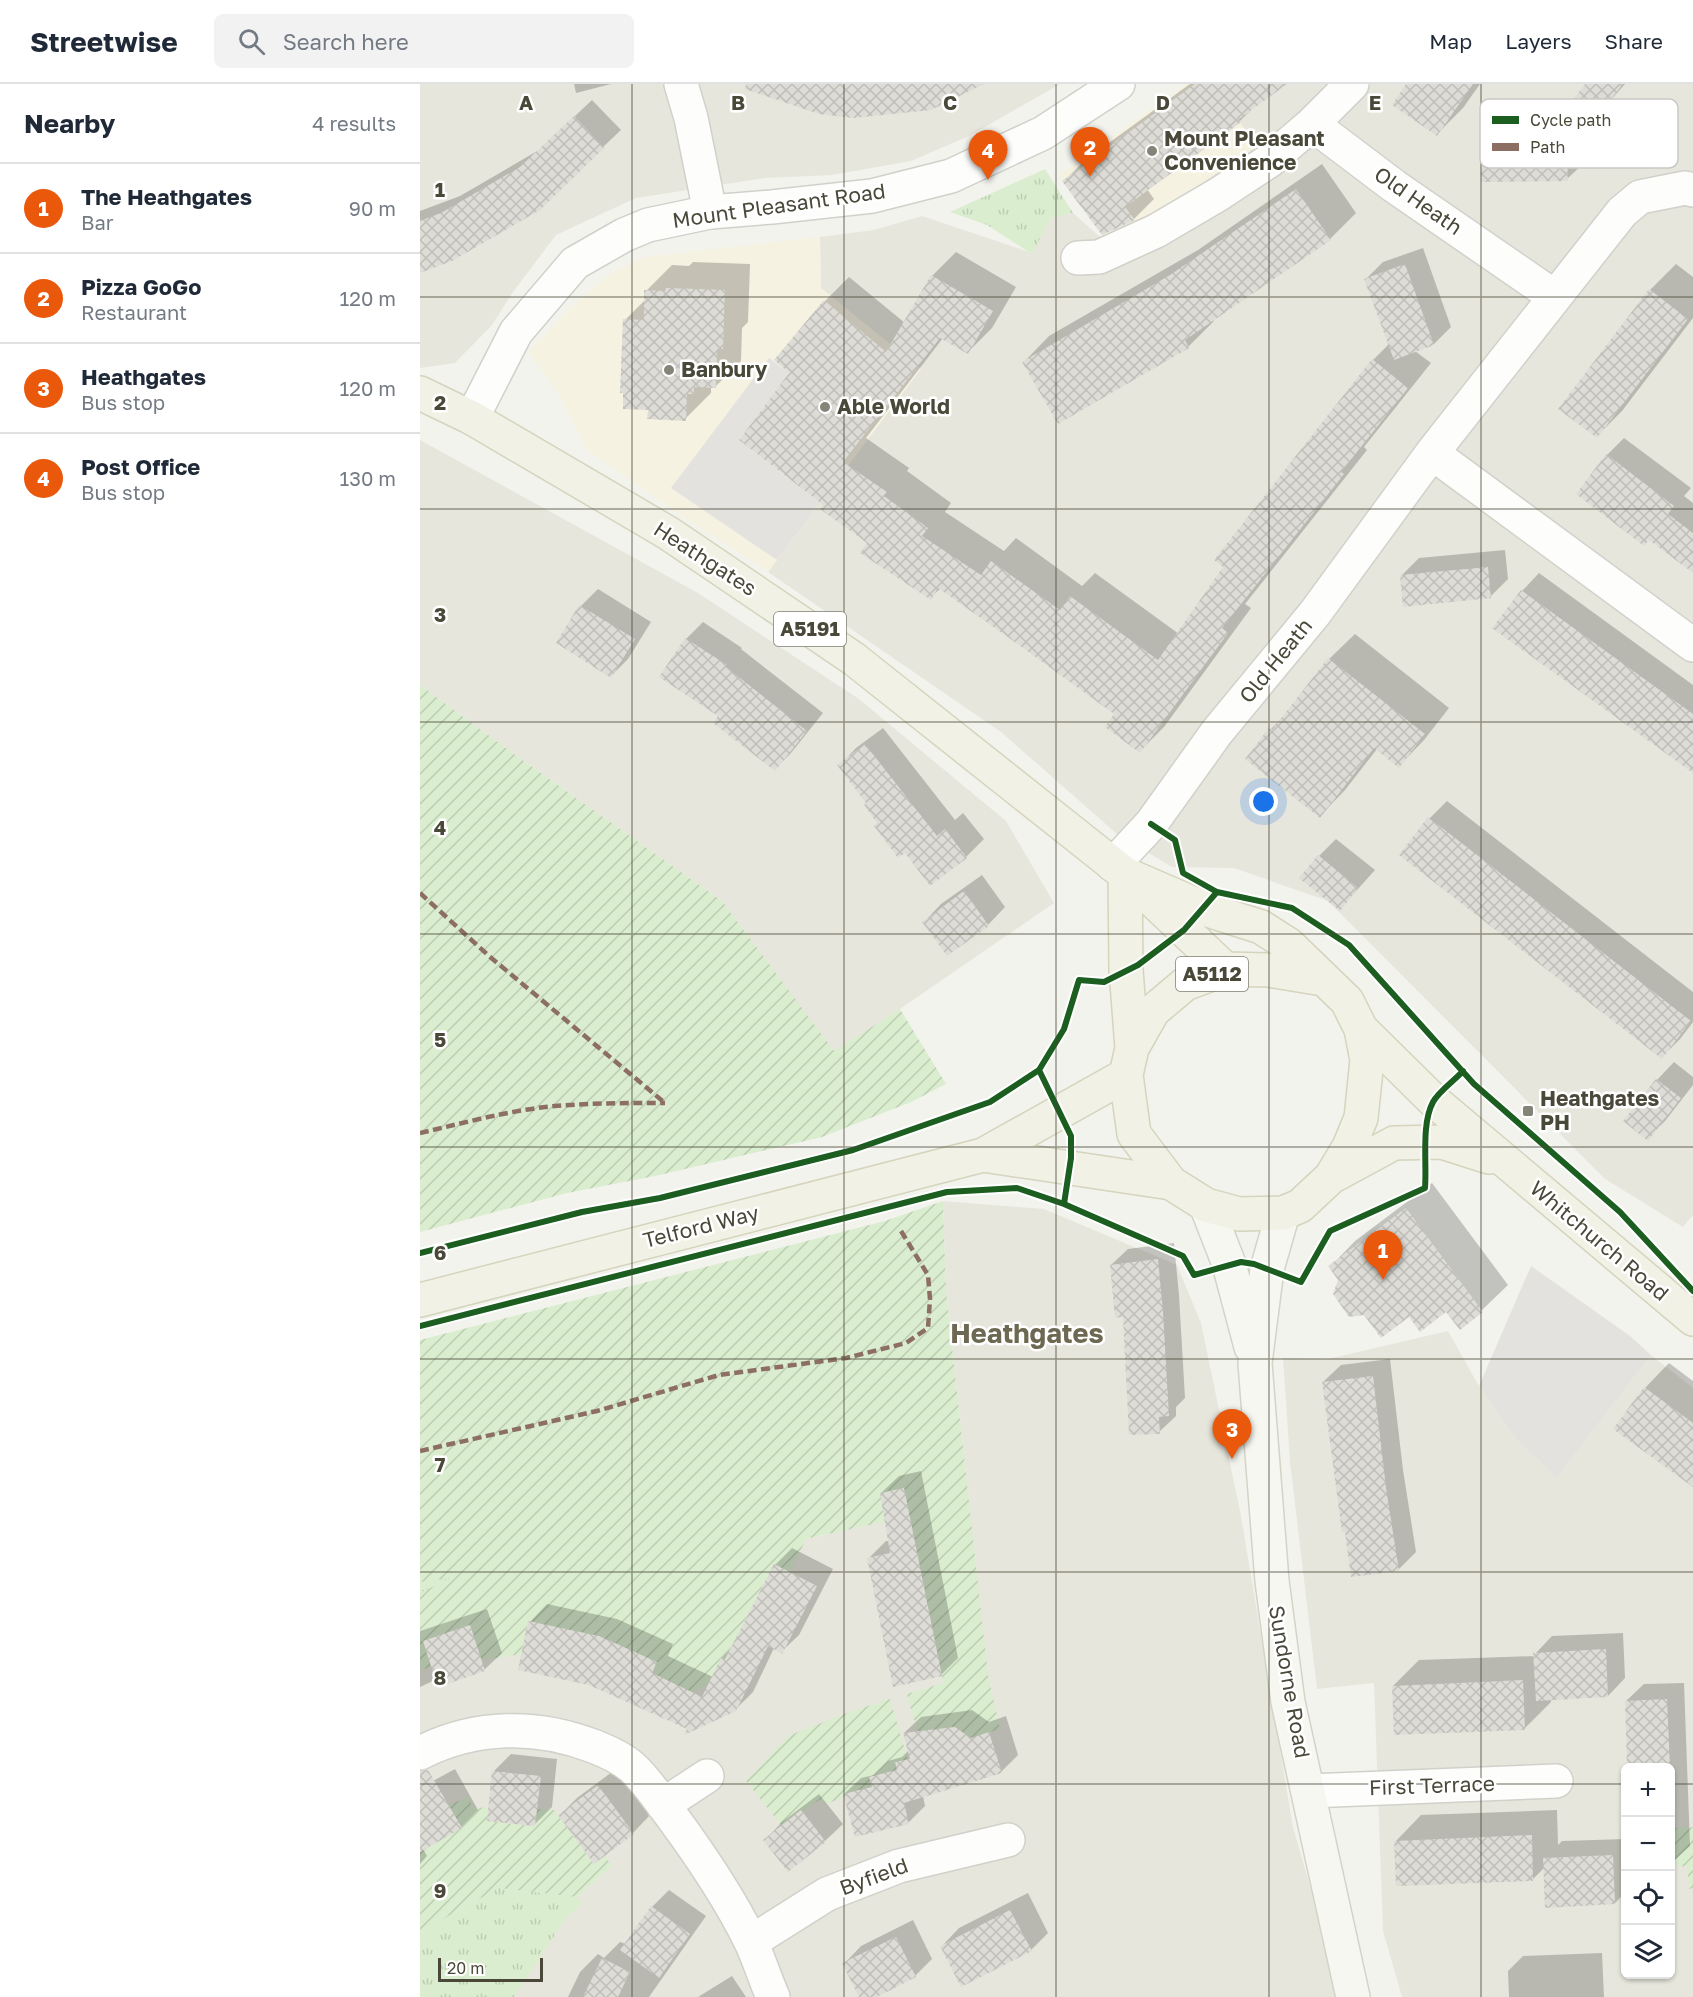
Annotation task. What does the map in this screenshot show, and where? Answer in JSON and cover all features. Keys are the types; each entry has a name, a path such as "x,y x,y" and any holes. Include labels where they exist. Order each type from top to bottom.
{"main road":[{"name":"A5191","path":"420,393 471,418"},
{"name":"Heathgates","path":"471,418 668,532 854,659 1119,869 1225,969"},
{"name":"A5191","path":"1119,869 1208,910 1261,927 1289,945 1323,978"},
{"path":"1119,869 1134,1134 1171,1183 1206,1205 1239,1215 1283,1213 1300,1206 1331,1177 1349,1148 1362,1118 1367,1060 1361,1029 1347,1001 1323,978"},
{"name":"A5112","path":"1129,1062 1153,1011 1185,984 1225,969 1268,970 1323,978"},
{"name":"Whitchurch Road","path":"1361,1029 1434,1101 1693,1319"},
{"name":"Telford Way","path":"420,1299 983,1155 1129,1062"},
{"name":"Whitchurch Road","path":"1331,1177 1394,1143 1442,1142 1505,1163"},
{"name":"Telford Way","path":"983,1155 1171,1183"},
{"name":"Sundorne Road","path":"1206,1205 1229,1264 1255,1363 1272,1581 1288,1702 1353,1997"},
{"name":"Sundorne Road","path":"1255,1363 1267,1269 1283,1213"}],"street":[{"path":"681,84 691,118 710,212"},
{"name":"Mount Pleasant Road","path":"471,418 516,332 575,263 624,235 648,225 710,212 872,196 951,176 1043,133 1118,84"},
{"path":"1078,258 1099,257 1156,231 1219,194 1269,161 1352,84"},
{"name":"Old Heath","path":"1312,123 1394,186 1555,297"},
{"name":"Old Heath","path":"1119,869 1217,732 1315,614 1432,453 1622,212 1640,197 1685,188 1693,190"},
{"path":"1432,453 1693,645"},
{"path":"420,1753 440,1743 471,1735 510,1730 543,1731 577,1740 608,1752 632,1766 700,1855 751,1941 773,1997"},
{"path":"663,1805 707,1776"},
{"name":"First Terrace","path":"1309,1791 1556,1781"},
{"name":"Byfield","path":"751,1941 827,1894 888,1870 1008,1840"}],"shaded area":[{"path":"420,84 1060,84 969,136 911,161 832,175 765,178 636,198 556,235 513,292 492,325 455,363 420,368"},
{"path":"1186,84 1212,84 1257,146 1110,246 1058,175"},
{"path":"1212,84 1693,84 1693,1215 1683,1227 1605,1179 1328,901 1234,868 1172,867 1117,834 1001,732 768,572 920,369 821,288 820,237 874,230 922,216 1032,253 1051,218 1073,213 1110,246"},
{"path":"820,237 821,288 921,369 768,572 683,517 587,450 558,394 528,352 569,309 608,275 644,257"},
{"path":"769,358 789,373 739,440 820,503 777,560 671,488"},
{"path":"420,440 698,593 859,699 1006,821 1054,903 834,1052 722,901 420,685"},
{"path":"943,1201 1044,1209 1177,1265 1201,1323 1241,1516 1293,1827 1342,1997 420,1997 420,1582 759,1550 969,1502 946,1291"},
{"path":"1531,1266 1630,1336 1651,1355 1557,1478 1516,1439 1479,1386"},
{"path":"1448,1331 1479,1386 1516,1439 1557,1478 1651,1355 1693,1388 1693,1997 1402,1997 1383,1931 1374,1683 1317,1689 1290,1462 1283,1358 1328,1359"}],"green space":[{"path":"1045,169 1073,213 1051,218 1032,254 987,225 950,212"},
{"path":"420,685 722,901 834,1051 900,1009 946,1084 911,1102 822,1137 655,1176 567,1193 420,1232"},
{"path":"943,1201 946,1291 988,1676 1000,1729 964,1740 961,1731 955,1727 948,1727 946,1734 918,1735 907,1694 943,1683 910,1516 806,1539 790,1573 774,1564 739,1631 731,1663 721,1658 708,1684 692,1692 652,1673 656,1662 612,1641 529,1621 521,1654 482,1660 470,1625 423,1641 431,1667 420,1670 420,1593 451,1578 420,1582 420,1340 885,1221"},
{"path":"453,1577 420,1593 420,1582"},
{"path":"890,1699 908,1760 897,1770 870,1777 872,1787 843,1794 844,1798 824,1804 821,1799 802,1812 800,1810 781,1825 746,1781 788,1736"},
{"path":"469,1797 472,1807 488,1808 487,1821 535,1826 537,1809 554,1810 594,1864 605,1856 612,1866 577,1897 499,1888 448,1916 420,1937 420,1852 461,1828 448,1805"},
{"path":"1693,1827 1693,1888 1689,1889 1687,1867 1675,1865 1675,1828"},
{"path":"499,1888 577,1897 582,1904 566,1918 514,1997 420,1997 420,1937 448,1916"}],"building":[{"path":"746,84 984,84 931,110 853,118 819,114 745,89"},
{"path":"1195,84 1287,84 1238,120 1240,123 1125,207 1135,220 1102,235 1062,181"},
{"path":"1406,84 1473,84 1437,136 1392,105"},
{"path":"1585,84 1623,84 1611,99 1574,99"},
{"path":"574,116 604,148 540,210 452,261 420,273 420,221 441,213 520,167"},
{"path":"1481,168 1568,168 1568,181 1481,182"},
{"path":"1296,189 1331,240 1185,340 1189,348 1058,424 1022,362 1170,275"},
{"path":"1405,264 1434,345 1394,360 1364,279"},
{"path":"931,275 993,311 968,354 940,338 843,462 887,492 884,496 928,528 922,536 981,575 991,561 1060,610 1070,596 1158,660 1223,567 1214,560 1372,359 1408,388 1341,472 1344,474 1222,628 1228,633 1140,753 1105,727 1114,714 938,588 931,600 860,553 867,543 820,509 823,505 739,440 789,373 774,360 824,300 886,352"},
{"name":"Banbury","path":"666,288 725,290 723,349 717,349 716,388 694,387 694,394 687,394 686,421 647,419 648,410 623,409 623,393 620,393 623,319 644,320 644,290 665,291"},
{"path":"1649,289 1688,319 1597,438 1558,409"},
{"path":"1606,454 1674,506 1668,514 1693,533 1693,573 1649,540 1644,546 1576,494"},
{"path":"1488,567 1491,598 1403,607 1400,575"},
{"path":"1521,590 1693,714 1693,773 1492,628"},
{"path":"579,605 635,639 611,678 556,643"},
{"path":"685,638 727,665 726,667 807,731 775,771 713,723 718,716 659,677"},
{"path":"1328,658 1425,734 1399,768 1374,748 1320,818 1245,759 1269,728 1272,730"},
{"path":"865,744 937,836 945,829 967,858 930,886 905,853 898,858 874,826 877,823 864,805 866,803 837,765"},
{"path":"1428,817 1691,1021 1662,1059 1399,855"},
{"path":"1318,855 1358,888 1340,911 1299,878"},
{"path":"964,891 989,926 947,956 922,922"},
{"path":"1656,1079 1681,1098 1648,1141 1623,1121"},
{"path":"1406,1208 1483,1312 1460,1330 1446,1312 1420,1332 1409,1317 1381,1338 1364,1315 1349,1317 1333,1294 1338,1280 1328,1266"},
{"path":"1158,1259 1169,1416 1159,1417 1160,1434 1129,1435 1123,1317 1115,1318 1110,1265"},
{"path":"1373,1376 1386,1488 1399,1571 1351,1577 1345,1532 1342,1532 1322,1382"},
{"path":"1644,1387 1693,1423 1693,1487 1613,1429"},
{"path":"904,1488 942,1676 893,1687 867,1558 890,1553 880,1493"},
{"path":"774,1564 817,1586 782,1654 768,1646 736,1711 684,1735 687,1729 589,1685 518,1670 528,1621 599,1636 657,1662 652,1673 702,1697 721,1658 725,1659"},
{"path":"470,1625 485,1671 438,1687 423,1641"},
{"path":"1606,1649 1608,1697 1536,1701 1533,1653"},
{"path":"1523,1680 1525,1730 1394,1735 1392,1686"},
{"path":"1667,1699 1670,1763 1627,1763 1625,1701"},
{"path":"955,1727 971,1738 989,1732 1002,1773 904,1803 909,1824 855,1837 843,1794 872,1787 869,1777 897,1770 895,1762 910,1759 903,1733"},
{"path":"428,1770 462,1828 420,1852 420,1771"},
{"path":"492,1771 541,1776 535,1826 487,1821"},
{"path":"598,1785 634,1834 594,1864 558,1815"},
{"path":"801,1810 826,1842 788,1872 763,1840"},
{"path":"1532,1835 1533,1881 1396,1886 1394,1841"},
{"path":"1613,1855 1615,1904 1545,1908 1543,1858"},
{"path":"651,1906 690,1934 659,1978 620,1950"},
{"path":"1010,1910 1032,1951 961,1987 940,1946"},
{"path":"896,1937 916,1977 877,1997 859,1997 842,1963"},
{"path":"602,1958 630,1972 618,1997 583,1997"}],"marked path":[{"path":"420,893 489,956 665,1103"},
{"path":"420,1133 521,1110 583,1104 665,1103"},
{"path":"420,1451 597,1411 719,1375 846,1358 906,1343 928,1328 930,1299 928,1275 901,1231"}],"cycle path":[{"path":"1151,824 1175,840 1183,873 1217,892 1292,908 1349,945 1474,1084 1620,1212 1693,1291"},
{"path":"420,1253 582,1212 660,1198 853,1150 990,1102 1039,1070 1064,1029 1079,980 1104,982 1138,965 1184,930 1217,892"},
{"path":"1039,1070 1071,1136 1071,1158 1064,1204"},
{"path":"420,1326 947,1192 1017,1188 1064,1204 1183,1256 1194,1275 1241,1262 1254,1264 1301,1282 1330,1231 1425,1188 1426,1132 1429,1111 1439,1094 1463,1071"}],"place":[{"name":"Mount Pleasant Convenience","path":"1152,151"},
{"name":"Pizza GoGo","path":"1090,177"},
{"name":"Post Office","path":"988,180"},
{"name":"Banbury","path":"669,370"},
{"name":"Able World","path":"825,407"},
{"name":"Heathgates PH","path":"1528,1111"},
{"name":"The Heathgates","path":"1383,1280"},
{"name":"Heathgates","path":"1232,1459"}],"district":[{"name":"Heathgates","path":"1027,1334"}]}
